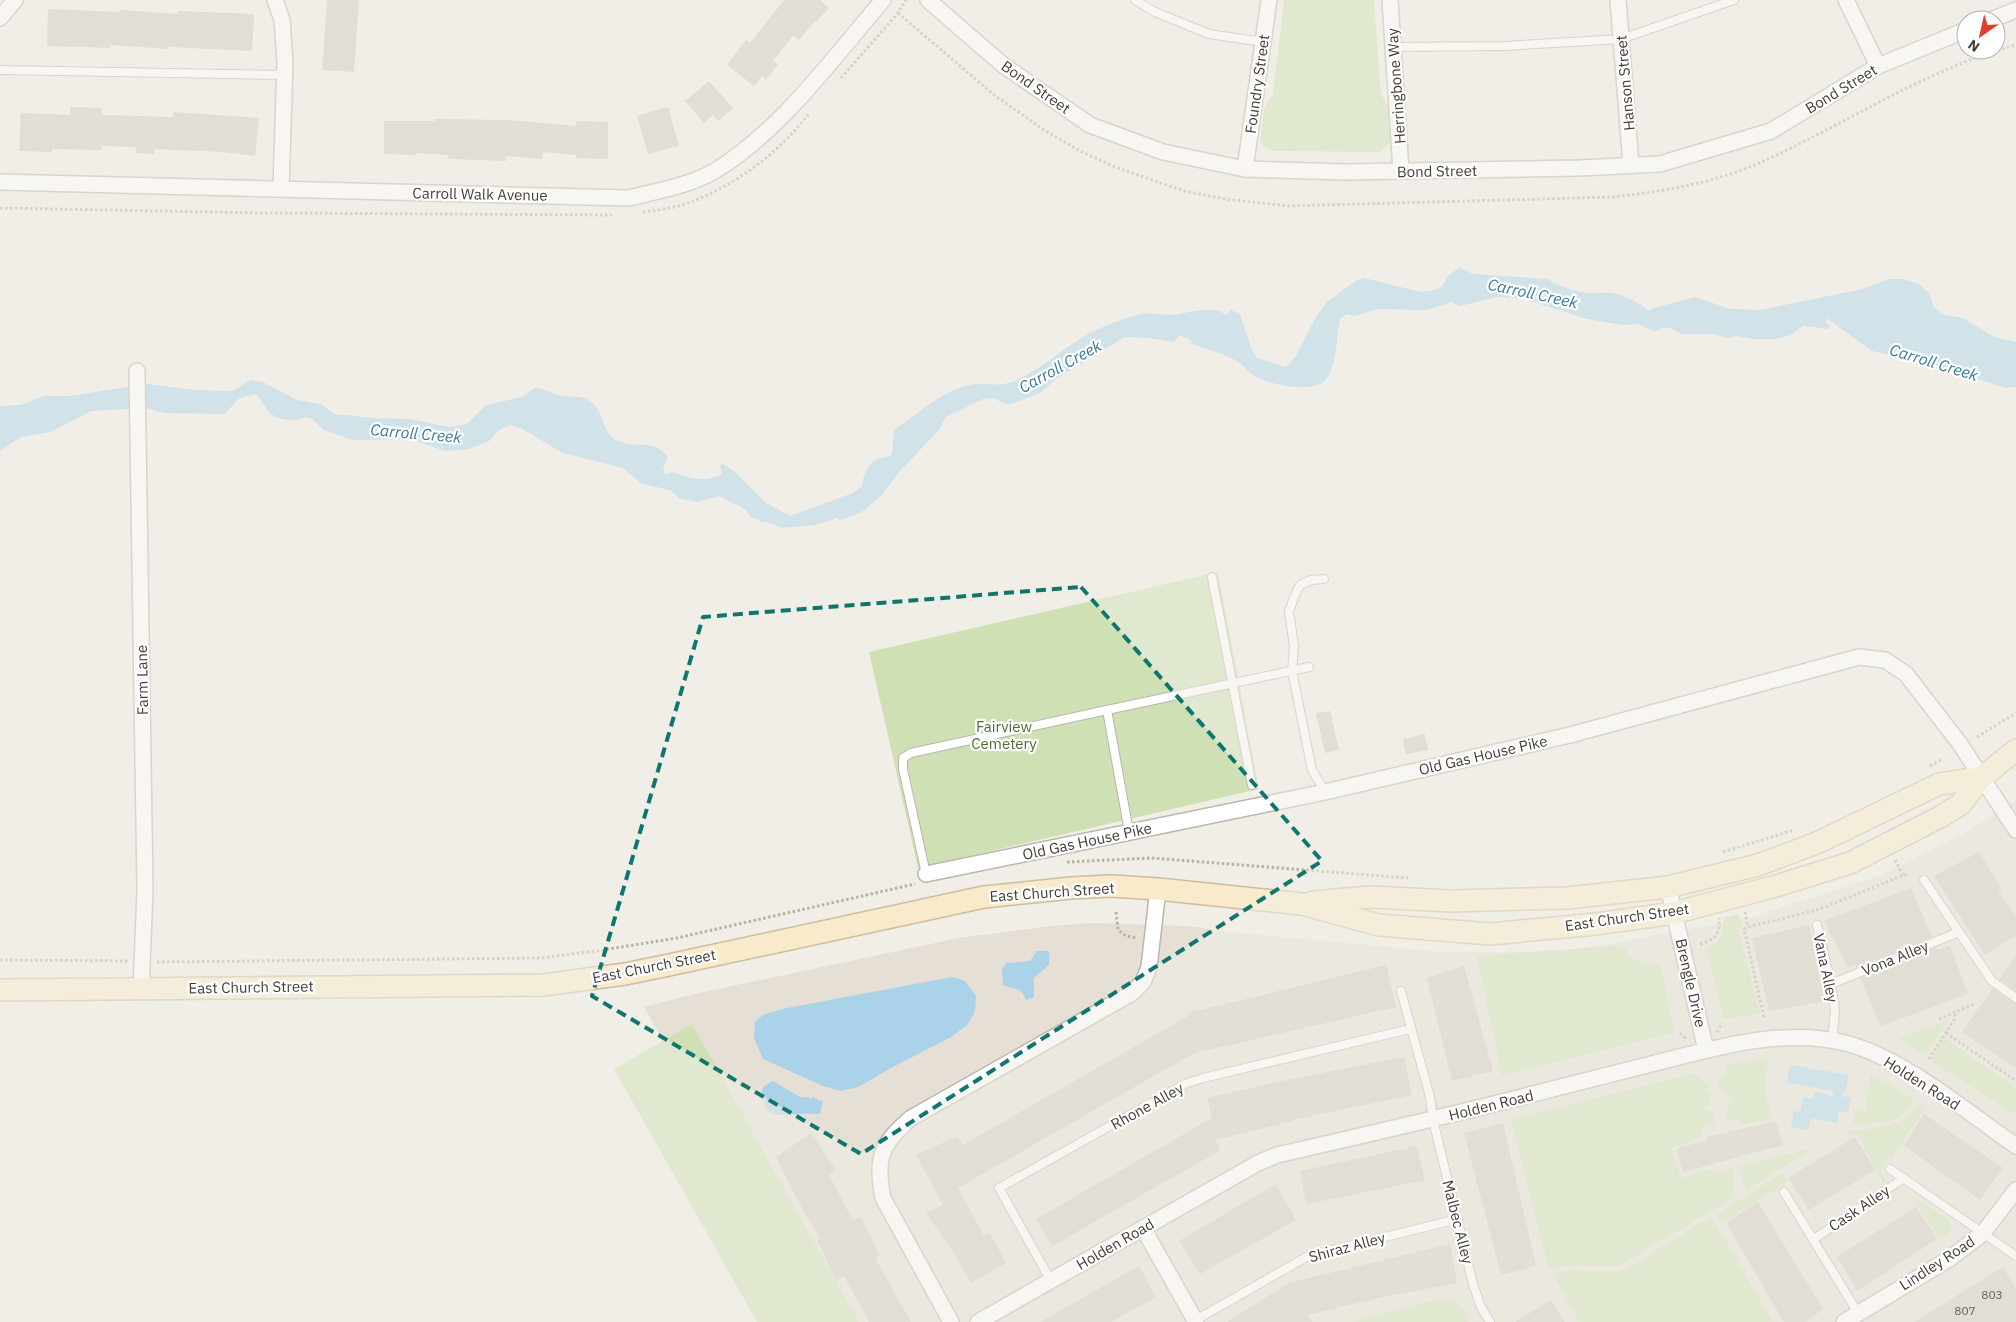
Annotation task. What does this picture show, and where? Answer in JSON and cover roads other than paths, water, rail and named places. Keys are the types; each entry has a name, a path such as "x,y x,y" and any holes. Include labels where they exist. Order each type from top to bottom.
{"main road":[{"name":"East Church Street","path":"0,990 543,985 625,974 984,897 1095,887 1158,888 1302,904 1379,925 1490,934 1596,924 1674,913 1776,886 1850,863 1961,804 1982,778 2016,750"},
{"name":"East Church Street","path":"1302,904 1370,897 1451,901 1568,898 1668,887 1758,865 1819,842 1939,784 1982,778"}],"street":[{"path":"0,18 15,0"},
{"path":"275,0 282,20 284,75 281,189"},
{"name":"Carroll Walk Avenue","path":"0,182 629,198 682,184 711,173 744,151 787,112 883,0"},
{"name":"Bond Street","path":"928,0 1003,65 1090,125 1164,152 1245,169 1345,172 1580,168 1660,164 1771,131 1878,66 1956,34"},
{"name":"Foundry Street","path":"1245,169 1269,0"},
{"name":"Herringbone Way","path":"1390,0 1401,171"},
{"name":"Hanson Street","path":"1618,0 1631,165"},
{"path":"1846,0 1878,66"},
{"name":"Farm Lane","path":"137,371 145,890 142,989"},
{"name":"Old Gas House Pike","path":"926,874 1325,792 1570,735 1859,657 1885,660 1906,674 1960,744 2016,830"},
{"name":"Brengle Drive","path":"1668,887 1706,1050"},
{"path":"951,1322 883,1198 880,1182 880,1164 885,1144 911,1118 1132,993 1143,982 1149,967 1158,888"},
{"name":"Holden Road","path":"978,1322 1258,1163 1277,1155 1433,1120 1706,1050 1754,1040 1818,1038 1846,1043 1881,1056 1918,1078 2016,1146"},
{"name":"Lindley Road","path":"1844,1322 1949,1259 1982,1234 2016,1190"},
{"path":"1143,1228 1194,1321"}],"lane":[{"path":"1135,0 1155,12 1210,34 1263,42"},
{"path":"1393,47 1505,46 1621,39 1734,0"},
{"path":"0,70 284,75"},
{"path":"1212,577 1252,785"},
{"path":"1324,578 1311,580 1300,585 1289,612 1294,646 1292,671 1312,770 1325,792"},
{"path":"926,874 903,769 903,758 912,753 1310,667"},
{"path":"1107,710 1129,832"},
{"path":"1924,880 1992,981 2016,998"},
{"name":"Vana Alley","path":"1817,925 1831,984 1835,1011 1832,1041"},
{"name":"Vona Alley","path":"1831,984 1959,932"},
{"path":"1400,991 1430,1096 1433,1120"},
{"name":"Rhone Alley","path":"1051,1281 999,1188 1185,1084 1203,1078 1410,1029"},
{"name":"Malbec Alley","path":"1433,1120 1473,1284 1481,1307 1490,1322"},
{"path":"1890,1169 2016,1256"},
{"name":"Cask Alley","path":"1814,1239 1904,1178"},
{"name":"Cask Alley","path":"1784,1192 1858,1313"},
{"name":"Shiraz Alley","path":"1194,1321 1308,1256 1458,1219"}],"water":[{"name":"Carroll Creek","path":"1459,268 1473,274 1547,279 1566,288 1587,293 1621,295 1649,311 1695,297 1730,309 1760,310 1863,289 1888,279 1903,279 1919,284 1929,293 1934,308 1944,315 1963,318 1994,337 2016,342 2016,387 2006,388 1931,364 1872,351 1828,319 1826,319 1826,323 1830,326 1828,329 1803,326 1791,335 1776,339 1753,339 1737,336 1728,338 1713,334 1682,334 1670,328 1663,328 1655,332 1639,324 1623,325 1587,319 1522,298 1497,297 1460,306 1451,302 1427,310 1376,309 1355,316 1346,314 1340,319 1331,372 1321,383 1313,386 1279,385 1268,382 1252,374 1237,361 1192,344 1191,340 1179,335 1174,342 1125,337 1057,378 1040,393 1008,405 993,398 983,399 946,417 939,430 900,471 883,494 863,511 840,521 837,518 815,525 781,528 751,517 745,509 719,496 697,502 679,498 670,490 642,484 623,468 563,453 522,429 511,425 499,430 489,441 469,449 445,451 409,439 353,440 324,430 312,419 306,417 292,420 277,417 269,412 259,397 254,394 238,399 225,414 165,413 146,408 91,411 51,432 21,437 0,451 0,406 20,405 44,396 69,396 148,384 194,390 232,391 251,380 263,382 297,400 321,404 334,414 410,419 449,427 467,424 486,405 522,397 536,387 558,395 579,397 591,402 598,411 608,432 616,440 623,443 650,445 662,451 668,457 663,467 665,475 673,472 691,478 704,479 716,477 722,474 720,465 724,464 735,472 765,502 790,516 853,493 862,486 865,474 871,463 892,454 894,430 939,398 958,388 969,385 1010,383 1040,367 1082,338 1129,317 1142,314 1173,315 1209,310 1216,310 1226,315 1231,310 1240,314 1251,348 1257,358 1286,367 1296,356 1316,317 1327,302 1357,280 1364,278 1421,292 1436,290 1442,286 1449,275"},
{"path":"1037,951 1049,951 1049,965 1034,978 1034,997 1026,1000 1019,990 1003,985 1002,968 1007,963 1030,961"},
{"path":"952,977 965,981 976,996 975,1012 967,1025 951,1037 858,1087 841,1091 823,1086 763,1059 754,1038 755,1022 763,1015 782,1009"},
{"path":"1790,1065 1849,1075 1845,1093 1842,1096 1851,1098 1848,1112 1839,1111 1837,1123 1811,1118 1808,1130 1791,1127 1794,1111 1800,1112 1803,1097 1813,1099 1815,1092 1828,1094 1828,1096 1833,1097 1834,1091 1787,1083"},
{"path":"773,1081 802,1098 812,1099 813,1097 823,1102 820,1114 778,1115 766,1110 762,1091 764,1086"}],"park label":[{"name":"Fairview Cemetery","path":"1004,734"}]}
